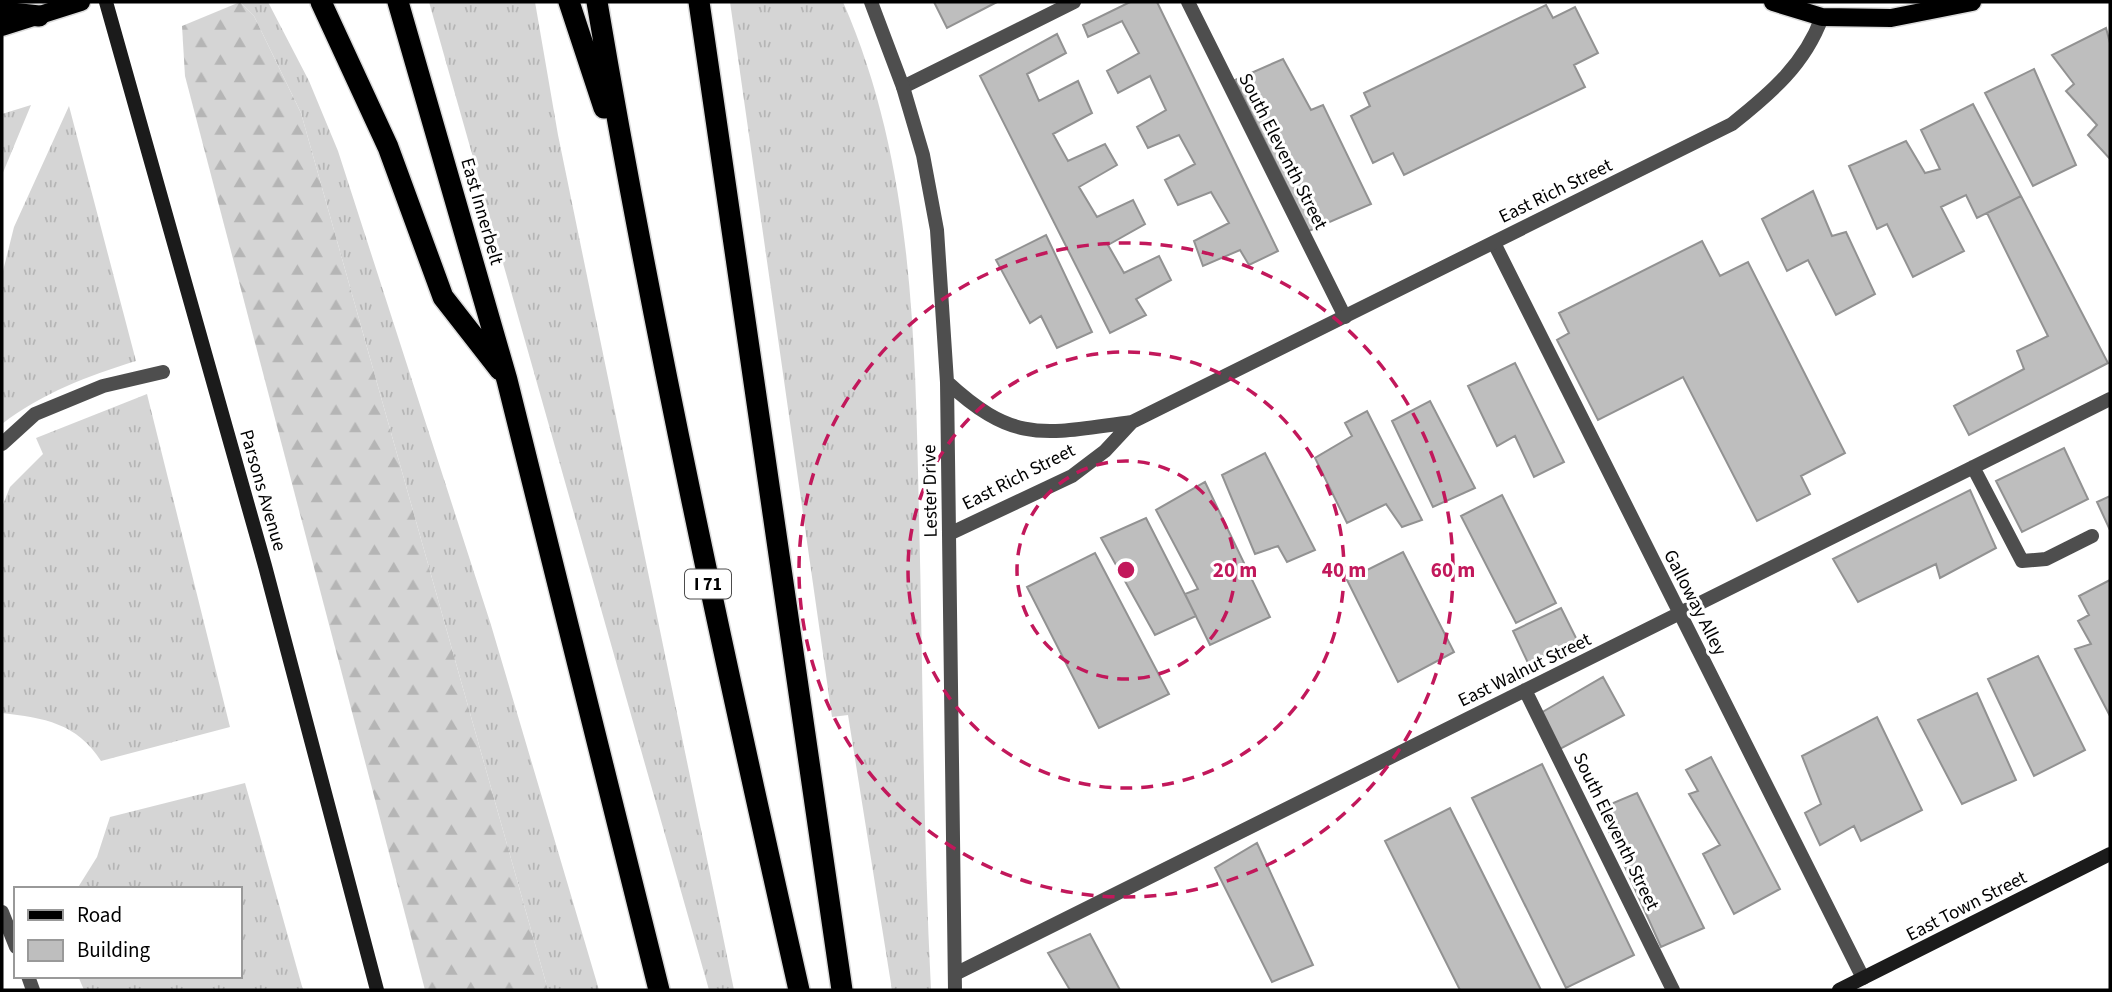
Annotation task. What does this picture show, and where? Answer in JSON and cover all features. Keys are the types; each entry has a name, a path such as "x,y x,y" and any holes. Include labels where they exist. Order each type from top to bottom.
{"highway":[{"path":"321,2 388,147 443,297 507,380"},
{"name":"East Innerbelt","path":"398,2 507,380 659,990"},
{"path":"569,2 626,177"},
{"name":"I 71","path":"597,2 626,177 713,612 799,990"},
{"path":"699,2 842,990"},
{"path":"2,12 39,16"}],"main road":[{"path":"2,27 81,2"},
{"path":"1773,2 1822,17 1891,18 1972,2"}],"street":[{"name":"Parsons Avenue","path":"106,2 265,566 377,990"},
{"name":"Lester Drive","path":"871,2 903,87 923,155 937,230 947,382 955,990"},
{"path":"903,87 1074,2"},
{"name":"South Eleventh Street","path":"1188,2 1345,317"},
{"name":"East Rich Street","path":"947,382 971,404 1007,426 1047,433 1132,422 1732,124 1794,70 1813,43 1822,17"},
{"name":"Galloway Alley","path":"1494,243 1863,978"},
{"path":"2,444 36,414 103,386 163,372"},
{"name":"East Walnut Street","path":"955,974 2110,399"},
{"name":"East Rich Street","path":"949,534 1072,476 1105,451 1132,422"},
{"path":"1973,467 2022,561 2046,559 2092,536"},
{"name":"South Eleventh Street","path":"1525,690 1674,990"},
{"name":"East Town Street","path":"1839,990 2110,854"},
{"path":"2,912 14,942"}],"green space":[{"path":"240,2 268,2 309,81 338,151 491,625 599,990 548,990 301,113 254,16"},
{"path":"240,2 254,16 301,113 548,990 425,990 185,76 182,26"},
{"path":"429,2 535,2 558,135 734,990 709,990"},
{"path":"730,2 843,2 866,63 884,126 897,190 912,319 931,990 892,990 848,715 832,717"},
{"path":"31,105 2,175 2,114"},
{"path":"69,106 136,361 66,386 33,403 2,424 2,275 14,227"},
{"path":"147,394 230,727 101,761 92,748 70,730 45,720 2,713 2,507 10,487 43,454 36,438"},
{"path":"245,783 303,990 84,990 79,978 242,978 242,887 78,887 97,857 110,817"}],"building":[{"path":"934,2 997,2 947,28"},
{"path":"1130,2 1157,2 1278,251 1249,265 1240,250 1203,266 1194,241 1229,223 1211,192 1178,205 1165,180 1195,164 1179,135 1148,148 1137,127 1166,110 1150,76 1118,93 1107,71 1139,53 1122,21 1088,37 1083,25"},
{"path":"1546,5 1553,18 1575,7 1598,53 1574,65 1585,87 1404,175 1393,153 1373,163 1351,116 1370,106 1364,93"},
{"path":"2106,28 2110,43 2110,159 2088,135 2097,125 2066,91 2074,84 2052,55"},
{"path":"1057,34 1066,53 1027,74 1039,101 1078,81 1092,113 1053,134 1068,161 1105,144 1117,165 1079,187 1097,217 1133,200 1145,224 1108,245 1124,273 1159,256 1171,280 1136,299 1146,315 1110,333 980,76"},
{"path":"1283,59 1311,110 1323,105 1371,204 1309,231 1235,80"},
{"path":"2034,69 2076,165 2033,186 1985,93"},
{"path":"1973,104 2021,196 1977,218 1966,195 1941,207 1964,251 1913,277 1887,224 1877,229 1849,166 1906,141 1925,173 1940,169 1921,130"},
{"path":"1813,191 1832,236 1846,232 1875,294 1836,315 1808,260 1787,271 1762,219"},
{"path":"2021,196 2108,363 1969,435 1954,406 2024,369 2017,351 2048,336 1987,213"},
{"path":"1046,235 1092,332 1057,348 1041,316 1030,323 996,260"},
{"path":"1702,241 1720,276 1748,262 1845,453 1801,476 1810,494 1757,521 1683,377 1598,420 1557,340 1569,333 1559,313"},
{"path":"1515,363 1564,462 1534,477 1515,436 1497,446 1468,386"},
{"path":"1430,401 1475,488 1433,507 1392,421"},
{"path":"1367,411 1422,520 1402,527 1386,504 1347,523 1315,458 1352,436 1345,423"},
{"path":"2064,448 2088,499 2022,532 1996,481"},
{"path":"1265,453 1315,550 1287,562 1278,546 1255,554 1222,475"},
{"path":"1205,482 1270,617 1210,645 1185,594 1198,589 1156,510"},
{"path":"1970,490 1996,548 1940,578 1936,564 1858,602 1833,559"},
{"path":"1502,495 1556,603 1516,623 1461,516"},
{"path":"2110,496 2110,530 2097,502"},
{"path":"1146,518 1196,616 1155,635 1101,538"},
{"path":"1403,552 1454,652 1398,682 1347,580"},
{"path":"1095,553 1169,694 1099,728 1027,587"},
{"path":"2110,580 2110,716 2075,649 2091,644 2078,621 2089,615 2079,596"},
{"path":"1561,608 1577,640 1528,663 1513,631"},
{"path":"2038,656 2085,750 2034,776 1988,679"},
{"path":"1603,677 1624,715 1560,749 1539,714"},
{"path":"1977,693 2016,780 1962,804 1918,720"},
{"path":"1877,717 1922,810 1861,841 1854,826 1820,845 1805,813 1821,804 1802,756"},
{"path":"1711,757 1780,889 1734,914 1703,854 1720,845 1689,794 1698,791 1686,770"},
{"path":"1542,764 1634,955 1566,988 1472,798"},
{"path":"1637,793 1704,928 1661,947 1599,809"},
{"path":"1450,808 1541,990 1460,990 1385,841"},
{"path":"1257,843 1313,965 1272,982 1215,868"},
{"path":"1090,934 1120,990 1070,990 1048,953"}]}
